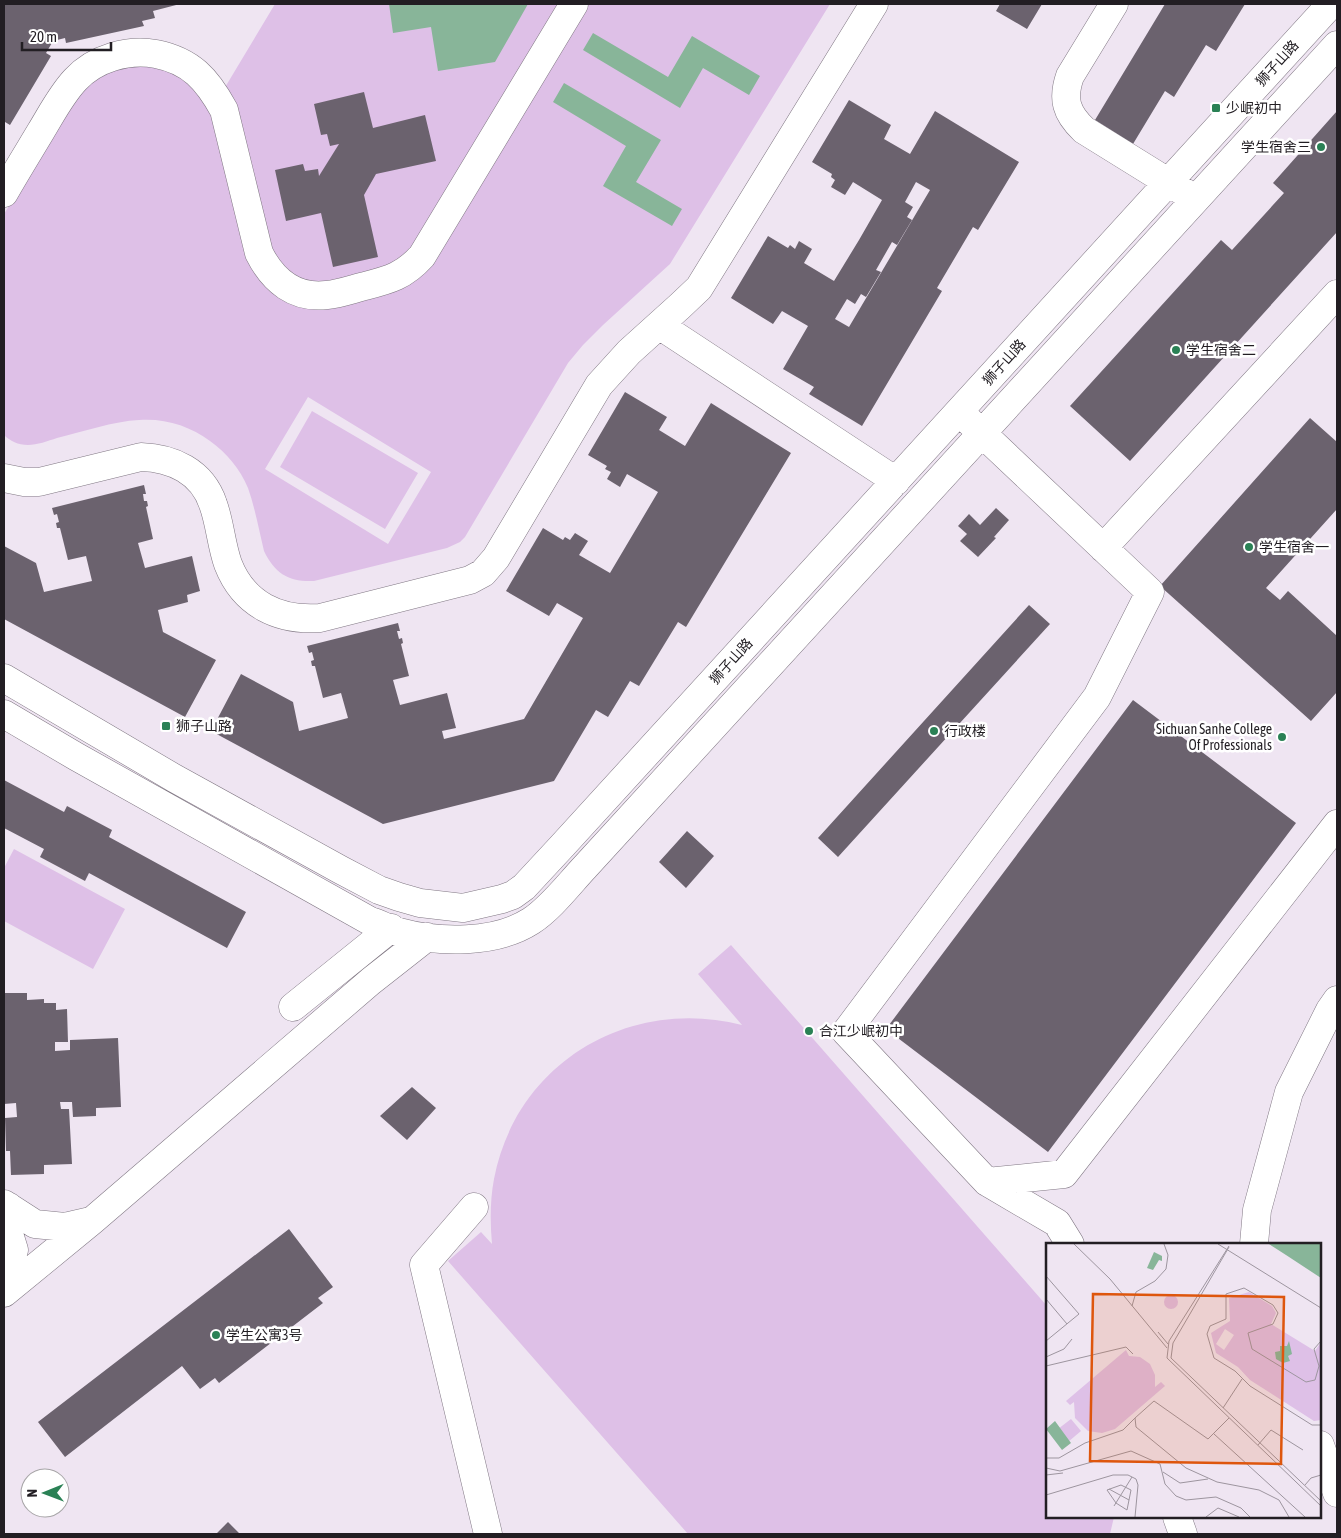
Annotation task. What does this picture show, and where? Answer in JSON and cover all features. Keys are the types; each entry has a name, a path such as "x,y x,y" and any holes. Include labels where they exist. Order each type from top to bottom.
{"street":[{"path":"4,193 64,93 76,78 92,66 110,57 129,53 148,53 168,57 186,65 202,77 214,90 224,110 259,253 266,267 277,279 290,288 315,296 328,295 392,279 404,274 422,256 574,4"},
{"path":"4,478 24,482 39,482 141,457 170,461 183,467 195,476 213,502 228,563 235,578 244,591 263,606 286,616 302,619 320,618 470,580 482,573 496,558 599,384 629,352 686,300 703,281 874,4"},
{"path":"1114,4 1070,76 1065,100 1069,112 1075,122 1084,130 1196,199"},
{"name":"狮子山路","path":"4,678 174,778 378,890 420,903 463,908 477,906 513,895 524,887 1331,4"},
{"path":"4,714 76,758 370,921 427,937 468,939 495,936 520,926 541,913 592,859 1337,45"},
{"path":"1103,548 1337,294"},
{"path":"659,325 896,480"},
{"path":"958,412 1150,592 1097,698 846,1032 987,1182 1057,1222 1069,1243"},
{"path":"987,1182 1064,1174 1337,824"},
{"path":"293,1007 391,928"},
{"path":"4,1293 93,1220 371,981 427,937"},
{"path":"1254,1243 1257,1210 1290,1092 1330,1010 1337,1000"},
{"path":"6,1206 35,1224 65,1227 93,1220"},
{"path":"4,1282 14,1250 7,1227 6,1206"},
{"path":"474,1207 424,1265 488,1534"},
{"path":"1321,1448 1337,1493"},
{"path":"1177,1518 1184,1534"}],"shaded area":[{"path":"275,4 830,4 670,264 603,325 568,363 465,537 460,542 447,548 314,581 290,578 273,566 264,551 255,511 248,488 241,474 222,451 210,441 186,427 158,420 129,421 31,445 12,441 4,435 4,214 73,100 84,86 113,68 148,64 180,74 212,109","holes":["308,397 431,472 388,544 265,469"]},
{"path":"389,4 528,4 495,62 438,71 431,27 393,33"},
{"path":"593,33 668,77 692,36 760,76 749,95 703,68 680,108 583,50"},
{"path":"564,83 661,140 636,182 682,209 672,226 603,186 626,146 553,102"},
{"path":"312,411 418,473 385,529 280,467"},
{"path":"14,849 125,909 93,969 4,921 4,868"},
{"path":"731,945 1046,1305 1046,1518 1114,1518 1110,1534 688,1534 448,1261 481,1232 492,1244 491,1211 494,1179 506,1138 526,1102 552,1072 584,1048 620,1030 659,1021 700,1019 742,1025 698,974"}],"building":[{"path":"4,4 180,4 153,11 155,18 142,21 144,26 66,43 65,38 53,41 46,53 51,56 10,125 5,122 4,125"},
{"path":"1000,4 1042,4 1027,29 996,11"},
{"path":"1165,4 1245,4 1216,51 1206,45 1174,97 1165,91 1133,144 1095,120"},
{"path":"364,92 373,128 425,115 436,161 376,174 364,195 378,257 333,267 321,213 286,221 275,170 303,164 305,171 318,169 319,176 339,144 330,146 327,134 321,135 314,104"},
{"path":"849,100 891,125 884,139 910,154 935,111 1019,162 978,230 973,227 937,288 942,291 862,426 809,394 814,387 783,369 808,326 782,311 773,324 731,298 768,236 788,248 790,245 795,249 799,241 812,249 804,263 834,281 859,240 882,200 853,182 845,195 831,187 835,180 831,177 832,174 812,162","holes":["916,182 930,190 849,327 835,319 847,299 855,304 861,294 866,297 881,272 876,270 892,242 897,245 912,220 907,217 913,207 905,202"]},
{"name":"学生宿舍二","path":"1337,111 1337,232 1130,461 1070,406 1221,240 1232,250 1284,193 1273,183"},
{"path":"625,392 667,417 659,430 685,446 711,403 791,453 686,627 678,622 639,686 630,681 608,717 596,710 554,781 383,824 211,731 241,674 293,702 299,731 348,718 341,693 323,698 315,666 312,666 311,661 314,660 312,652 309,653 307,646 398,623 400,631 397,631 399,639 402,638 403,643 401,644 409,676 393,680 400,705 447,693 456,728 442,731 444,739 524,719 583,618 557,603 549,616 506,591 543,528 563,540 565,537 570,540 575,533 588,541 579,555 610,573 658,492 627,474 620,487 607,479 611,472 605,469 607,466 588,455"},
{"name":"学生宿舍一","path":"1310,418 1337,442 1337,509 1266,588 1280,600 1288,591 1337,636 1337,692 1311,721 1160,586"},
{"path":"144,485 146,494 143,494 144,501 147,501 148,506 146,507 153,539 138,543 145,568 192,556 200,591 187,595 188,602 158,610 163,632 216,660 185,717 4,619 4,546 36,563 44,592 92,581 86,556 68,560 60,528 57,528 56,523 59,522 57,514 54,515 52,508"},
{"path":"996,508 1009,520 994,537 996,538 978,557 960,541 967,534 958,526 969,514 980,525"},
{"name":"行政楼","path":"1029,605 1050,624 838,857 818,838"},
{"path":"1133,700 1296,823 1048,1152 886,1029"},
{"path":"4,780 64,812 67,806 112,830 109,837 246,912 227,948 89,873 85,881 40,857 44,849 4,828"},
{"path":"687,831 714,856 686,888 659,862"},
{"path":"4,993 27,993 27,1000 44,999 44,1003 56,1003 56,1010 67,1009 68,1042 55,1042 55,1051 70,1050 70,1040 118,1038 121,1107 96,1108 96,1116 73,1117 72,1102 60,1102 61,1109 69,1109 72,1164 44,1165 44,1174 11,1175 10,1151 6,1151 5,1118 17,1117 16,1103 4,1104"},
{"path":"412,1087 436,1108 407,1140 380,1116"},
{"name":"学生公寓3号","path":"289,1229 333,1287 318,1298 323,1303 219,1383 215,1378 200,1389 182,1366 65,1457 38,1422"},
{"path":"228,1522 240,1534 216,1534"}],"place":[{"name":"少岷初中","path":"1216,108"},
{"name":"学生宿舍三","path":"1321,147"},
{"name":"学生宿舍二","path":"1176,350"},
{"name":"学生宿舍一","path":"1249,547"},
{"name":"狮子山路","path":"166,726"},
{"name":"行政楼","path":"934,731"},
{"name":"Sichuan Sanhe College Of Professionals","path":"1282,737"},
{"name":"合江少岷初中","path":"809,1031"},
{"name":"学生公寓3号","path":"216,1335"}]}
